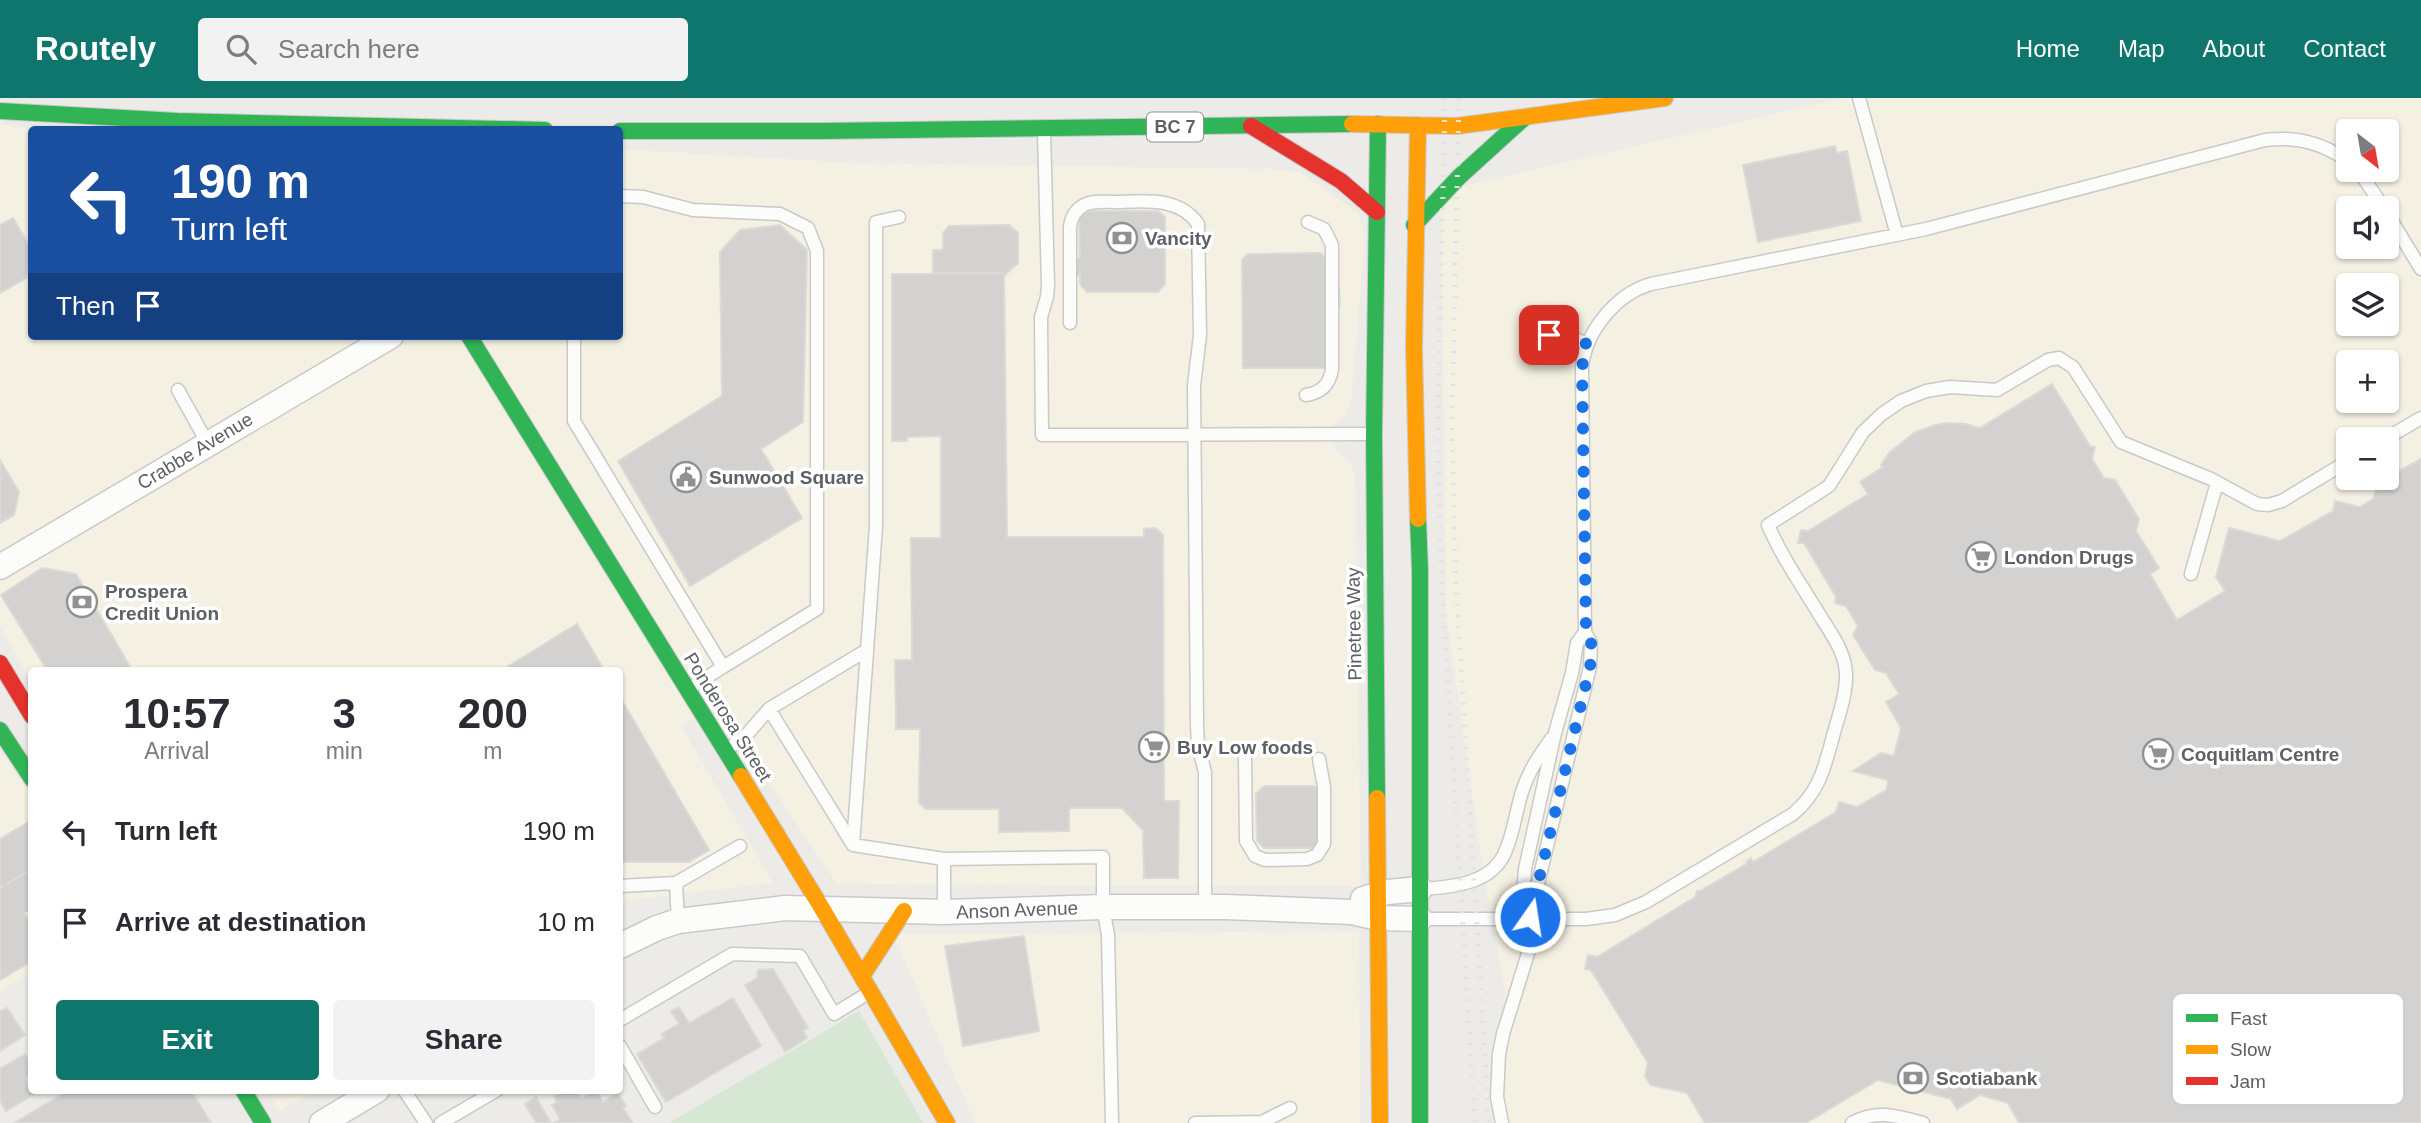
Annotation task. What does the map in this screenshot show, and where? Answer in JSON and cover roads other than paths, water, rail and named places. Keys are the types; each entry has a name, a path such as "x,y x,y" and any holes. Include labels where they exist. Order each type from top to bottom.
{"main road":[{"path":"1420,1123 1420,571 1416,501 1414,225 1418,118 1457,126 1665,98"},
{"path":"0,111 326,126"},
{"name":"BC 7","path":"623,131 1251,127 1378,118 1418,118"},
{"name":"Pinetree Way","path":"1378,118 1374,435 1380,1123"},
{"path":"1414,225 1459,177 1524,118"},
{"path":"1251,127 1341,181 1377,212"},
{"name":"Ponderosa Street","path":"471,340 823,910 947,1123"},
{"path":"0,663 28,709"},
{"path":"0,730 28,773"},
{"path":"862,976 904,911"},
{"path":"245,1094 263,1123"}],"street":[{"name":"Crabbe Avenue","path":"0,566 383,340"},
{"path":"1378,906 1420,889"},
{"name":"Anson Avenue","path":"623,945 678,921 785,908 944,912 1205,907 1352,912 1359,901 1378,906"},
{"path":"1378,906 1420,919"},
{"path":"321,1123 370,1094"}],"lane":[{"path":"1859,98 1897,235"},
{"path":"1044,128 1048,293 1041,313 1042,435 1374,435"},
{"path":"1502,1123 1497,1097 1499,1054 1529,950 1530,917 1590,667 1591,642 1586,632 1582,367 1587,344 1600,323 1617,305 1646,286 1962,220 2265,140 2286,138 2311,142 2336,152"},
{"path":"623,196 643,197 693,210 780,214 808,228 817,251 817,609 687,689"},
{"path":"1070,323 1070,227 1073,216 1081,207 1095,202 1160,202 1188,213 1198,224 1200,335 1195,373 1197,724 1198,746 1205,772 1205,907"},
{"path":"853,845 876,526 876,222 899,217"},
{"path":"1306,396 1323,388 1332,369 1332,245 1324,229 1308,222"},
{"path":"2399,233 2421,269"},
{"path":"1534,335 1567,335 1587,344"},
{"path":"574,340 575,421 723,667"},
{"path":"1420,919 1594,918 1631,910 1792,814 1814,793 1826,765 1845,687 1846,670 1839,649 1782,554 1768,525 1829,486 1863,432 1891,407 1915,395 1941,388 1997,390 2048,360 2059,358 2073,367 2121,442 2217,483 2246,500 2268,505 2286,498 2336,468"},
{"path":"178,390 208,444"},
{"path":"2399,431 2421,418"},
{"path":"2191,574 2217,483"},
{"path":"1530,917 1523,894 1524,877 1577,642 1586,632"},
{"path":"724,750 743,739 769,709 867,650"},
{"path":"769,709 853,845 944,859 1103,857 1103,907 1108,935 1112,1123"},
{"path":"1420,889 1469,882 1497,865 1507,848 1531,769 1555,733"},
{"path":"1245,759 1246,844 1255,856 1265,860 1307,859 1321,851 1324,841 1324,787 1319,759"},
{"path":"623,886 676,883 740,846"},
{"path":"944,859 944,912"},
{"path":"676,883 678,921"},
{"path":"623,1018 732,954 800,956 834,1014 870,992"},
{"path":"623,1051 655,1107"},
{"path":"407,1094 425,1123"},
{"path":"440,1123 490,1094"},
{"path":"1195,1123 1262,1123 1290,1108"},
{"path":"1852,1123 1865,1116 1879,1114 1923,1123"}],"railway":[{"path":"1445,98 1438,419 1441,569 1475,1123"},
{"path":"1459,98 1452,420 1455,568 1489,1123"}],"place":[{"name":"Vancity","path":"1122,238"},
{"name":"Sunwood Square","path":"686,477"},
{"name":"London Drugs","path":"1981,557"},
{"name":"Prospera Credit Union","path":"82,602"},
{"name":"Buy Low foods","path":"1154,747"},
{"name":"Coquitlam Centre","path":"2158,754"},
{"name":"Scotiabank","path":"1913,1078"}]}
